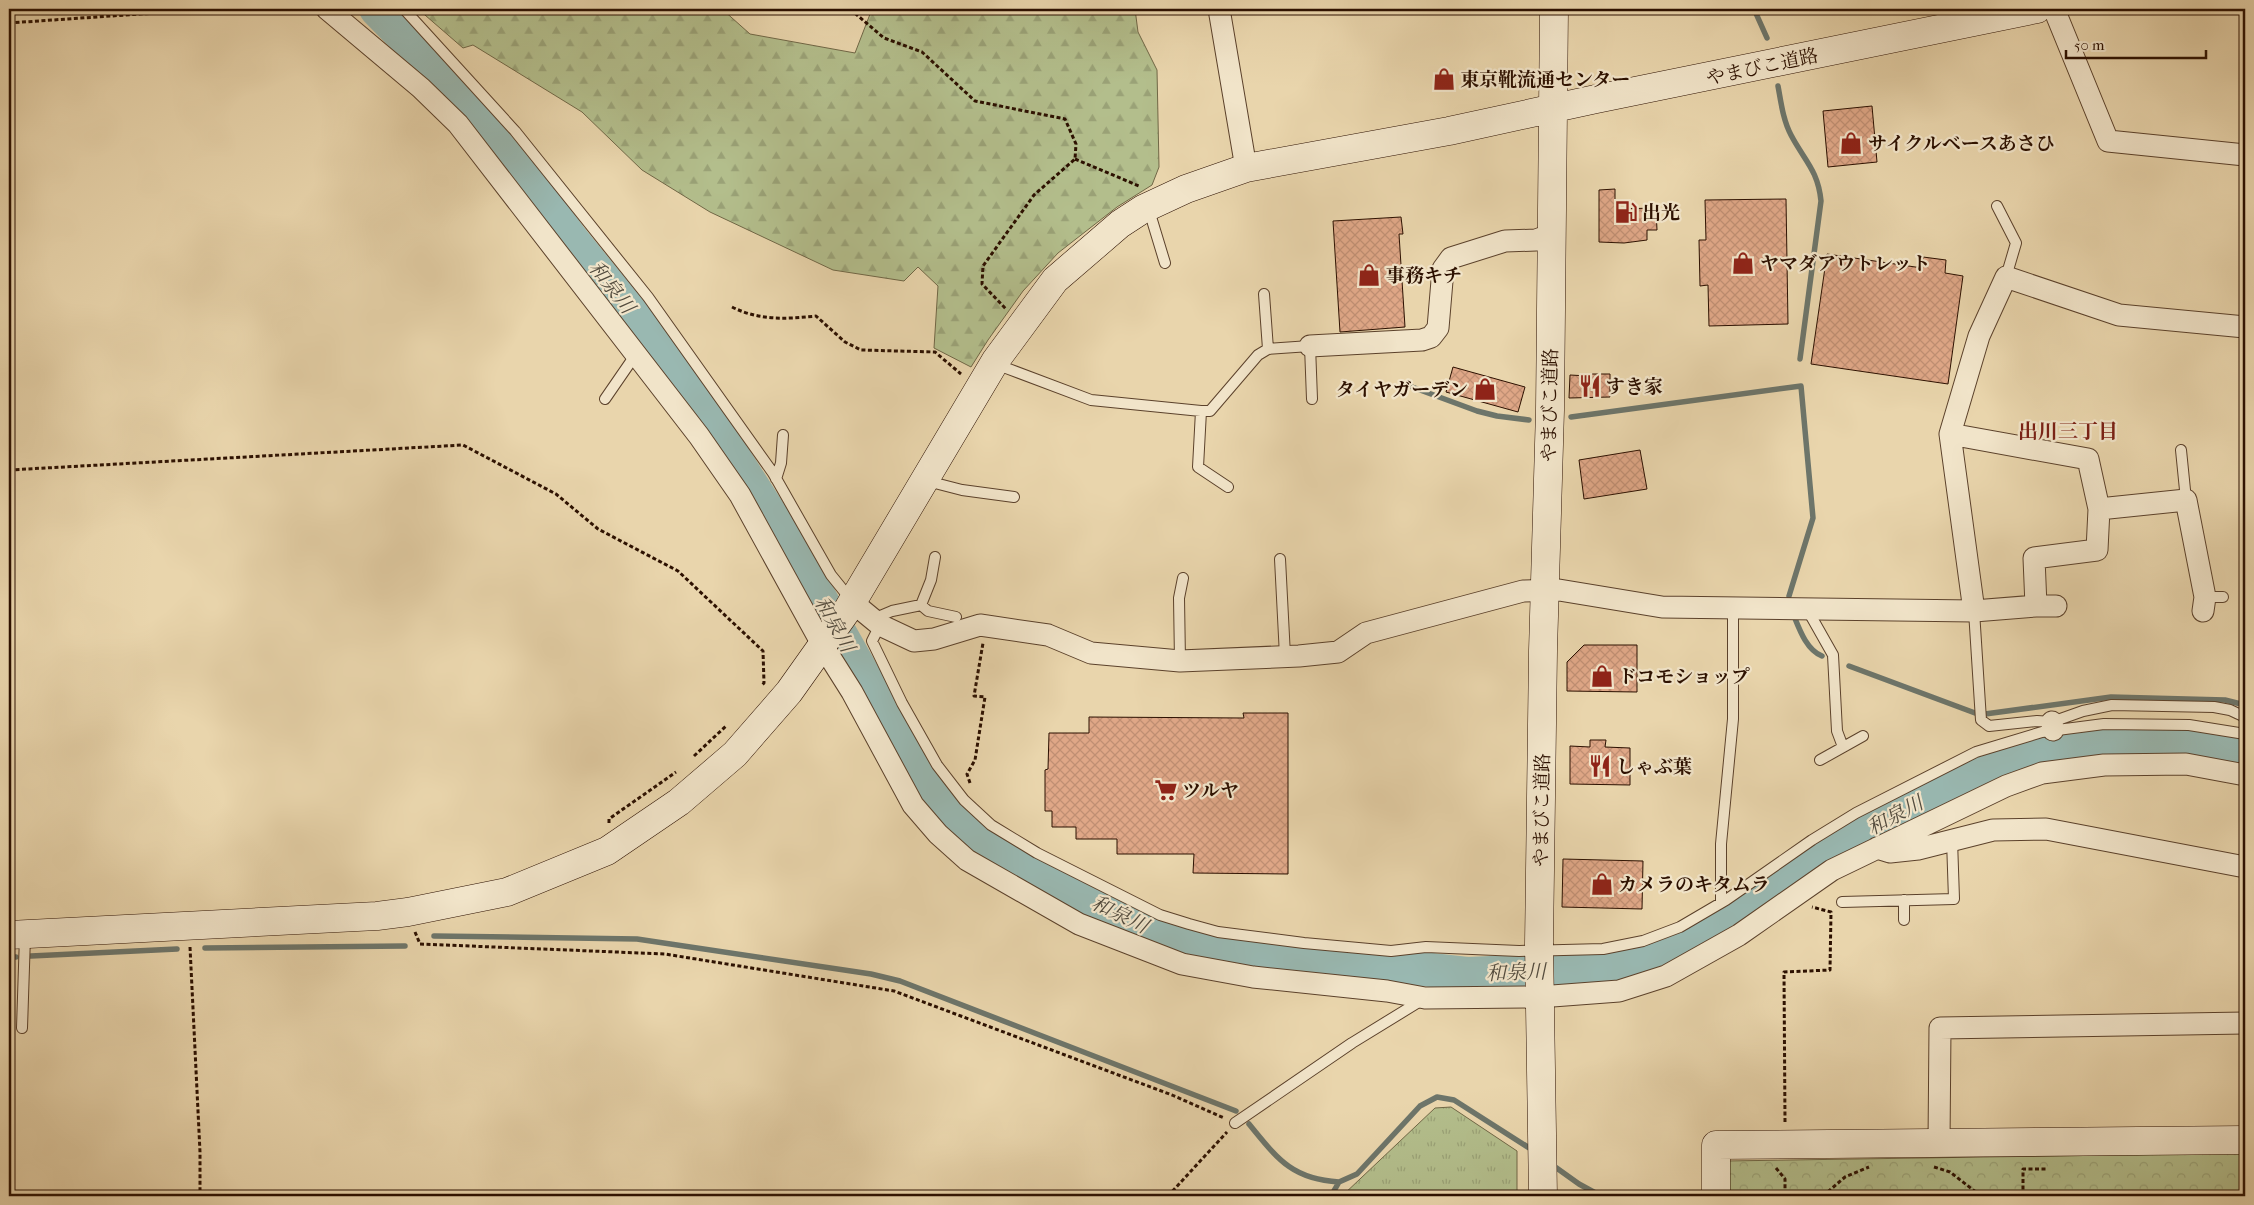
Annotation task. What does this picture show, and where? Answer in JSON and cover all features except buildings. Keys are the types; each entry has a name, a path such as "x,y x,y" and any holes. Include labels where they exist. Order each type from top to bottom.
{"street":[{"path":"327,9 421,88 458,124 700,436 740,495 826,641 913,805 938,834 967,860 1079,924 1182,964 1253,976 1387,991 1426,998 1539,992 1619,991 1666,976 1739,935 1832,870 2006,786 2042,773 2104,765 2186,764 2245,775"},
{"path":"1219,9 1246,168"},
{"path":"17,935 377,916 408,912 507,892 612,848 679,802 735,754 789,692 826,641 863,614 925,480 996,360 1055,280 1120,224 1146,197 1186,189 1246,168 1449,132 1552,109 1554,9"},
{"name":"やまびこ道路","path":"1543,1196 1539,953 1552,109 2037,9"},
{"path":"2054,9 2108,140 2245,155"},
{"path":"1310,346 1422,340 1431,337 1438,328 1443,268 1451,258 1505,241 1536,240 1550,235"},
{"path":"1974,611 1950,434 1979,336 2006,276 2119,315 2245,327"},
{"path":"863,614 914,641 986,625 1048,635 1092,653 1180,661 1338,652 1366,632 1523,591 1546,589 1662,607 1806,607 1974,611 2046,606 2034,558 2097,550 2099,509 2088,459 1950,434"},
{"path":"2099,509 2186,500 2210,601"},
{"path":"1876,848 1890,852 1918,850 1993,830 2046,829 2245,868"},
{"path":"1936,1155 1940,1028 2245,1023"},
{"path":"1716,1196 1716,1145 1779,1154 1936,1155 2245,1140"}],"lane":[{"path":"404,9 515,131 648,297 776,479 831,575 863,614 872,640 902,703 937,765 964,800 991,825 1036,853 1160,914 1218,932 1304,943 1391,951 1426,947 1539,953 1603,949 1644,941 1680,927 1722,902 1812,840 1856,813 1976,752 2052,726 2083,712 2112,705 2214,707 2230,710 2245,717"},
{"path":"1146,197 1165,263"},
{"path":"1997,206 2016,243 2006,276"},
{"path":"1264,294 1268,349"},
{"path":"996,360 1006,368 1091,400 1210,411 1258,355 1268,349 1310,346 1312,399"},
{"path":"605,399 636,354"},
{"path":"1200,411 1198,467 1228,487"},
{"path":"776,479 781,463 783,435"},
{"path":"2181,450 2186,500"},
{"path":"925,480 962,490 1014,497"},
{"path":"921,605 931,580 935,557"},
{"path":"1280,559 1285,656"},
{"path":"1180,661 1179,598 1184,578"},
{"path":"863,614 921,605 928,610 956,617"},
{"path":"1722,902 1721,844 1733,719 1733,607"},
{"path":"1806,607 1833,655 1837,731 1843,747"},
{"path":"1974,611 1980,720 1990,726 2037,721 2052,726 2154,723 2189,725 2245,734"},
{"path":"1820,760 1863,736"},
{"path":"1842,902 1954,899 1952,840"},
{"path":"1904,900 1904,920"},
{"path":"17,935 22,1028"},
{"path":"1235,1123 1352,1042 1426,998"}],"path":[{"path":"9,23 213,9"},
{"path":"850,9 884,38 922,52 975,101 1066,119 1076,144 1075,159 1034,196 983,266 982,284 1011,314"},
{"path":"1075,159 1146,197"},
{"path":"732,306 746,314 780,320 816,316 845,342 861,350 935,352 978,390"},
{"path":"9,470 463,444 556,494 598,529 678,571 763,652 764,683 759,690"},
{"path":"980,816 967,774 976,760 984,697 974,696 986,625"},
{"path":"687,763 729,724"},
{"path":"612,848 609,819 680,769"},
{"path":"1785,1196 1785,1179 1780,1170 1779,1154 1784,972 1830,970 1831,912 1788,901"},
{"path":"408,912 420,944 665,954 894,991 1172,1095 1235,1123 1168,1196"},
{"path":"188,927 200,1152 200,1196"},
{"path":"1936,1155 1950,1172 1981,1196"},
{"path":"1823,1196 1845,1177 1870,1167"},
{"path":"2023,1196 2023,1169 2048,1169"}],"green space":[{"path":"418,9 722,9 750,34 855,53 872,9 1135,9 1138,32 1157,70 1159,167 1152,185 1117,207 1058,253 1023,291 971,367 934,348 938,286 918,267 904,281 833,270 710,212 642,170 582,112 473,45 463,48"},
{"path":"1451,1107 1517,1151 1517,1196 1342,1196 1435,1108"},
{"path":"2245,1153 2245,1196 1727,1196 1726,1161"}],"waterway":[{"name":"和泉川","path":"376,9 478,113 570,237 692,391 792,548 925,784 982,839 1013,862 1151,930 1190,945 1244,955 1369,963 1467,974 1605,968 1643,962 1698,938 1758,902 1877,822 1964,779 2024,756 2067,748 2175,744 2214,748 2245,756"},
{"path":"1754,9 1767,38"},
{"path":"1778,86 1786,123 1791,135 1814,173 1821,201 1800,359"},
{"path":"1571,417 1801,386 1813,518 1789,596"},
{"path":"1412,387 1477,411 1497,416 1529,420"},
{"path":"1794,616 1808,645 1822,656"},
{"path":"1849,666 1975,713"},
{"path":"1985,714 2111,697 2225,700 2245,705"},
{"path":"434,936 637,939 871,974 900,981 1236,1111"},
{"path":"205,948 405,946"},
{"path":"31,956 177,949"},
{"path":"9,957 16,957"},
{"path":"1331,1196 1339,1182 1357,1174 1420,1106 1437,1097 1454,1100 1534,1151"},
{"path":"1249,1124 1286,1165 1309,1176 1339,1182"},
{"path":"1551,1164 1579,1184 1601,1196"}],"place":[{"name":"東京靴流通センター","path":"1444,79"},
{"name":"サイクルベースあさひ","path":"1851,143"},
{"name":"出光","path":"1626,212"},
{"name":"ヤマダアウトレット","path":"1743,263"},
{"name":"事務キチ","path":"1369,275"},
{"name":"すき家","path":"1590,386"},
{"name":"タイヤガーデン","path":"1485,389"},
{"name":"ドコモショップ","path":"1602,676"},
{"name":"しゃぶ葉","path":"1600,766"},
{"name":"ツルヤ","path":"1166,790"},
{"name":"カメラのキタムラ","path":"1602,884"}],"district":[{"name":"出川三丁目","path":"2068,431"}]}
